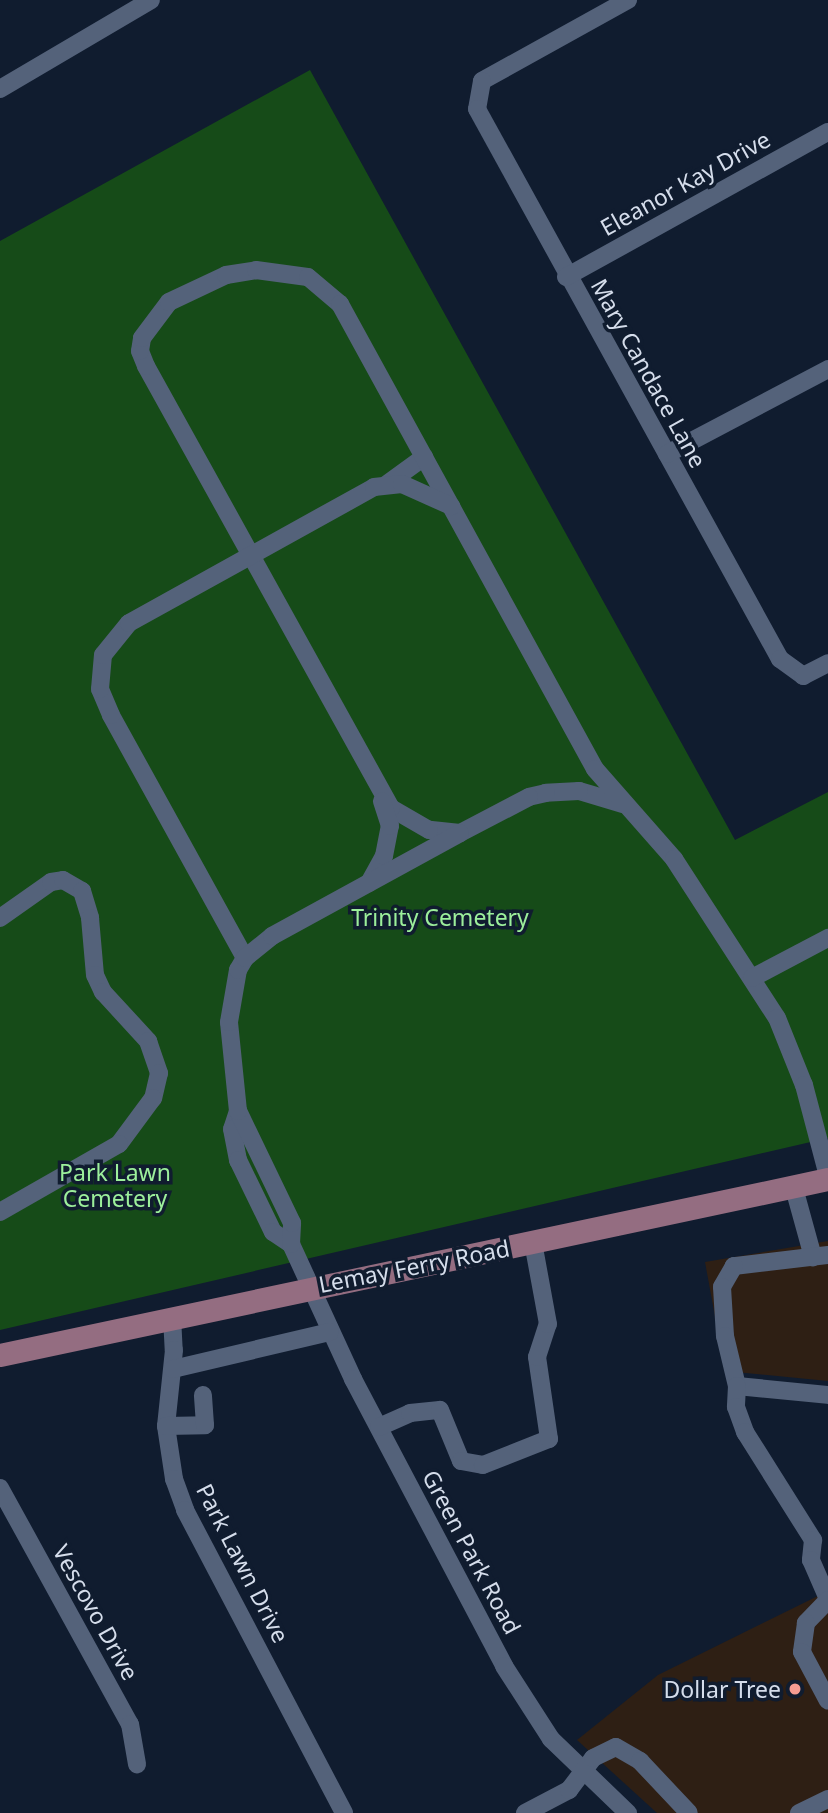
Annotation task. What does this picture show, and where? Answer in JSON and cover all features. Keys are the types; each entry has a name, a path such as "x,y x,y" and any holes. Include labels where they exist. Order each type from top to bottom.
{"main road":[{"name":"Lemay Ferry Road","path":"0,1355 312,1286 794,1188 828,1178"}],"street":[{"path":"0,89 130,5 151,0"},
{"name":"Mary Candace Lane","path":"628,0 482,81 477,109 566,277 780,659 803,676 828,663"},
{"name":"Eleanor Kay Drive","path":"566,277 828,132"},
{"path":"369,883 384,856 390,826 376,786 140,351 146,328 169,302 226,275 256,270 307,277 340,304 595,769 674,859 777,1018 804,1085 828,1178"},
{"path":"667,454 828,369"},
{"path":"424,457 387,484 129,623 103,655 99,676 111,715 245,958 272,936 528,797 579,791 623,803"},
{"path":"387,484 415,488 451,506"},
{"path":"376,786 408,822 429,830 460,833"},
{"path":"0,918 51,882 63,880 82,891 90,918 95,975 103,992 148,1041 159,1073 153,1098 119,1144 0,1212"},
{"path":"752,978 828,938"},
{"name":"Green Park Road","path":"245,958 238,970 229,1022 238,1111 292,1223 291,1244 312,1286 330,1332 522,1697 583,1773 628,1813"},
{"path":"794,1188 821,1256 734,1266 722,1287 725,1336 737,1386 736,1407 745,1432 813,1540 811,1560 828,1599 806,1623 802,1652 828,1701"},
{"path":"379,1427 410,1413 440,1410 461,1461 483,1465 549,1439 537,1357 548,1324 533,1242"},
{"name":"Park Lawn Drive","path":"172,1317 173,1369 166,1426 168,1455 186,1510 344,1813"},
{"path":"173,1369 330,1332"},
{"path":"737,1386 828,1395"},
{"path":"166,1426 205,1425 203,1395"},
{"name":"Vescovo Drive","path":"0,1488 130,1724 137,1765"},
{"path":"525,1813 569,1790 593,1759 616,1747 640,1761 689,1813"},
{"path":"799,1813 828,1799"}],"shaded area":[{"path":"828,1241 828,1381 725,1371 705,1262"},
{"path":"828,1591 828,1813 657,1813 577,1740 658,1675"}],"green space":[{"name":"Trinity Cemetery","path":"310,70 735,840 828,792 828,1138 0,1330 0,241"}],"place":[{"name":"Dollar Tree","path":"795,1689"}],"park label":[{"name":"Park Lawn Cemetery","path":"115,1185"}]}
